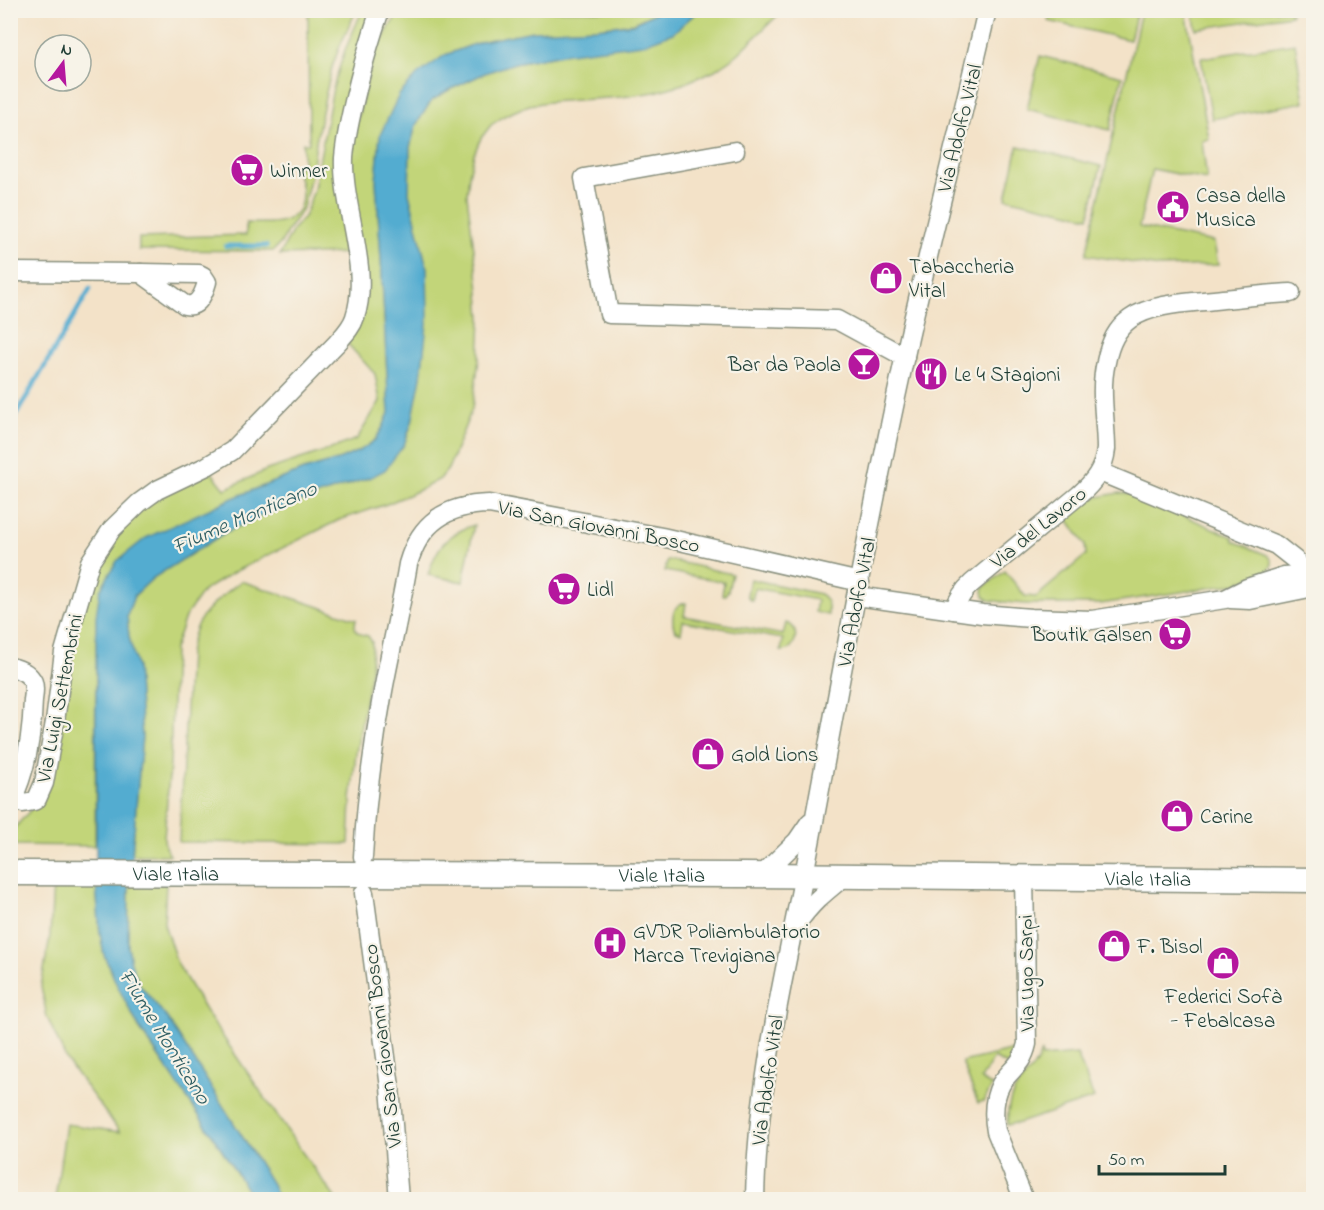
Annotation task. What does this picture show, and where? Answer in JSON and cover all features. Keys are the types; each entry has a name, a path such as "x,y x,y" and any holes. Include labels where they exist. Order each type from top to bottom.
{"main road":[{"name":"Viale Italia","path":"10,873 762,875 1314,880"}],"street":[{"name":"Via Luigi Settembrini","path":"11,802 34,801 44,783 56,723 64,652 90,562 112,529 139,503 157,490 232,451 337,343 355,319 360,284 344,158 351,112 371,35 380,10"},
{"name":"Via Adolfo Vital","path":"755,1200 759,1124 776,1020 858,589 905,357 987,10"},
{"path":"735,151 584,178 609,314 837,320 905,357"},
{"path":"10,272 141,273"},
{"name":"Via del Lavoro","path":"954,610 963,591 1079,495 1100,472 1106,449 1102,396 1106,363 1114,337 1120,327 1137,315 1169,305 1291,293"},
{"path":"1100,472 1276,545 1295,560 1311,579"},
{"name":"Via San Giovanni Bosco","path":"363,857 365,816 373,752 408,564 415,543 421,534 444,515 465,506 489,504 662,537 858,589"},
{"path":"858,589 982,614 1092,620 1225,599 1247,588 1284,576 1311,579"},
{"path":"10,668 17,668 29,676 34,687 29,744 11,802"},
{"path":"762,875 797,841 816,813"},
{"path":"792,931 808,907 845,876"},
{"name":"Via Ugo Sarpi","path":"1024,878 1027,1044 1021,1061 1002,1083 994,1106 996,1131 1024,1200"},
{"name":"Via San Giovanni Bosco","path":"364,893 390,1087 399,1200"}],"green space":[{"path":"404,10 659,11 633,23 597,28 533,31 483,41 445,55 380,135 376,181 389,413 383,427 375,440 361,450 341,459 301,471 204,512 96,616 95,846 11,845 11,832 34,806 92,567 135,510 209,469 225,489 267,470 357,439 380,401 375,374 345,341 354,331 349,152 374,53 395,19"},
{"path":"1051,10 1137,11 1130,40 1048,21"},
{"path":"1290,10 1291,15 1196,29 1193,11"},
{"path":"308,11 356,11 332,67 303,208 281,243 273,251 139,250 139,238 246,235 246,223 283,221 295,215 299,209 302,191 297,167 303,166 303,143 309,143"},
{"path":"362,11 376,11 343,126 353,253 280,255 308,207 314,189 333,88 345,50"},
{"path":"698,11 782,11 738,54 715,70 683,84 655,92 622,97 529,105 506,115 491,125 481,138 474,154 467,195 481,318 479,359 472,409 448,469 440,479 422,489 387,504 339,520 234,572 203,591 185,617 174,649 170,764 164,838 165,847 170,855 132,855 142,736 137,667 129,637 127,616 134,596 153,578 226,532 272,511 371,477 404,445 412,422 421,377 427,268 409,193 410,147 416,125 431,101 485,73 515,63 673,33"},
{"path":"1141,11 1186,11 1209,139 1202,141 1207,180 1152,169 1139,227 1214,242 1218,265 1159,267 1086,255"},
{"path":"1295,43 1304,102 1212,119 1201,58"},
{"path":"1040,56 1122,76 1110,130 1027,109"},
{"path":"1018,146 1101,166 1089,217 1006,198"},
{"path":"1119,493 1130,494 1153,502 1233,537 1234,541 1267,555 1272,561 1271,567 1268,571 1235,584 1100,604 1026,604 988,600 984,596 984,587 1005,571 1025,596 1036,597 1086,555 1085,544 1065,515 1097,497"},
{"path":"474,525 463,582 428,575 443,543 456,533"},
{"path":"669,560 732,574 728,591 722,595 724,582 665,571"},
{"path":"750,579 820,594 827,603 828,615 815,612 817,600 755,588 752,600 750,600 747,595"},
{"path":"241,581 356,619 356,631 368,636 372,642 371,670 356,753 349,844 179,842 191,643 197,625 206,612"},
{"path":"686,603 684,616 783,635 786,623 793,628 795,641 791,647 781,651 783,639 683,621 681,633 674,628 673,616 678,606"},
{"path":"53,884 96,885 104,955 117,985 139,1028 253,1199 55,1199 66,1124 120,1132 67,1061 47,1017 41,986 50,937"},
{"path":"166,884 164,924 177,963 206,1012 336,1199 278,1199 272,1184 167,1018 139,984 128,947 129,886"},
{"path":"1019,1049 1007,1065 994,1058 981,1079 992,1086 984,1101 978,1103 962,1062"},
{"path":"1041,1052 1042,1057 1077,1054 1094,1098 1007,1125 1012,1096 1017,1086 1036,1064"}],"water":[{"name":"Fiume Monticano","path":"659,11 698,11 673,33 643,44 562,54 515,63 485,73 431,101 416,125 410,147 409,193 427,268 428,316 421,377 412,422 404,445 385,470 371,477 272,511 226,532 153,578 134,596 127,615 129,637 137,667 142,736 129,886 128,947 131,963 139,984 167,1018 272,1184 278,1199 253,1199 139,1027 104,955 96,885 96,616 100,590 117,561 146,538 233,498 301,471 341,459 361,450 375,440 389,413 376,181 380,135 399,95 417,75 445,55 483,41 533,31 633,24"}],"waterway":[{"path":"226,246 266,246"},
{"path":"10,425 90,289"}],"place":[{"name":"Winner","path":"247,170"},
{"name":"Casa della Musica","path":"1173,207"},
{"name":"Tabaccheria Vital","path":"886,278"},
{"name":"Bar da Paola","path":"864,364"},
{"name":"Le 4 Stagioni","path":"931,374"},
{"name":"Lidl","path":"564,589"},
{"name":"Boutik Galsen","path":"1175,634"},
{"name":"Gold Lions","path":"708,754"},
{"name":"Carine","path":"1177,816"},
{"name":"GVDR Poliambulatorio Marca Trevigiana","path":"610,943"},
{"name":"F. Bisol","path":"1114,946"},
{"name":"Federici Sofà - Febalcasa","path":"1223,963"}]}
